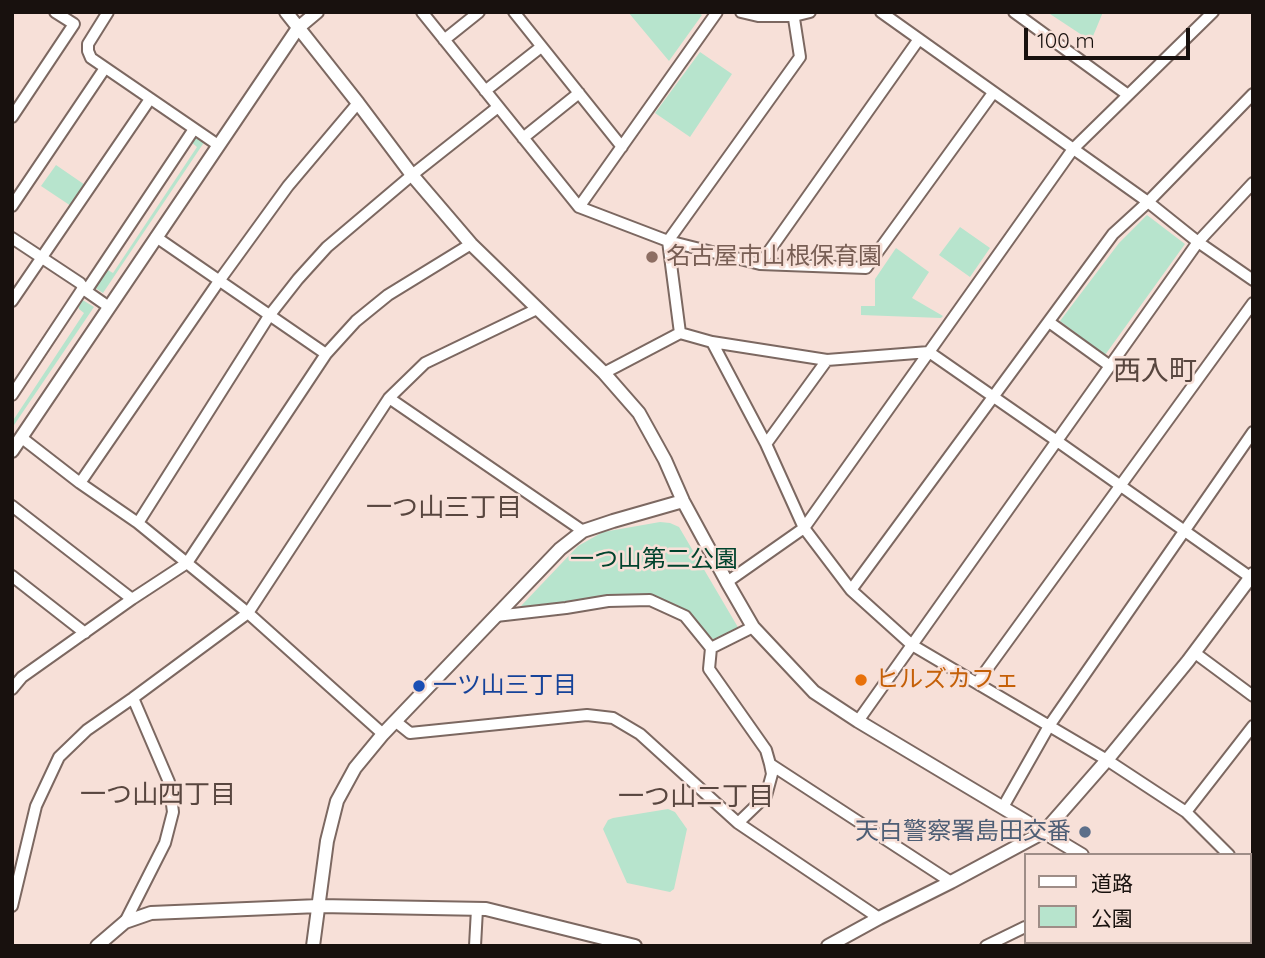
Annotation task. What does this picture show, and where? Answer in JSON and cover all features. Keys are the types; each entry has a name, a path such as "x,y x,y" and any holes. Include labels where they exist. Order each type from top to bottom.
{"street":[{"path":"12,117 74,24 55,12"},
{"path":"108,12 88,44 92,58 218,145"},
{"path":"286,12 412,175 471,244 604,373 639,413 665,460 683,501 753,627 814,692 1079,853"},
{"path":"12,451 298,28 317,12"},
{"path":"422,12 579,207 668,241 760,264 866,268 993,93"},
{"path":"444,40 479,12"},
{"path":"514,12 622,147"},
{"path":"579,207 717,12"},
{"path":"741,12 758,16 810,12"},
{"path":"881,12 1253,280"},
{"path":"1014,12 1128,95"},
{"path":"727,582 804,528 1073,149 1213,12"},
{"path":"680,333 668,241 800,57 794,14"},
{"path":"760,264 919,39"},
{"path":"485,91 541,47"},
{"path":"12,206 105,68"},
{"path":"523,138 579,93"},
{"path":"851,590 1113,234 1148,202 1253,94"},
{"path":"12,302 150,99"},
{"path":"80,483 288,186 358,103"},
{"path":"138,523 269,316 298,279 327,247 498,107"},
{"path":"12,395 194,129"},
{"path":"858,720 1198,242 1253,183"},
{"path":"156,237 326,354"},
{"path":"12,238 80,283 85,290 109,306"},
{"path":"12,689 17,674 85,633 187,563 326,354 356,321 388,295 471,244"},
{"path":"977,683 1253,303"},
{"path":"12,906 36,806 60,757 87,730 248,613 389,398 425,363 537,309"},
{"path":"1049,322 1110,366"},
{"path":"604,373 680,333 712,342 827,360 929,352 1251,575 1195,653 1044,832 828,946"},
{"path":"712,342 766,444 804,528 851,590 912,645 1107,760 1186,812 1226,853"},
{"path":"766,444 827,360"},
{"path":"389,398 583,531"},
{"path":"1003,807 1049,726 1253,432"},
{"path":"22,438 138,523 248,613 383,734"},
{"path":"313,946 327,841 337,800 355,768 383,734 560,549 583,531 683,501"},
{"path":"12,506 132,599"},
{"path":"12,576 85,633"},
{"path":"496,616 608,601 650,600 685,616 711,648 709,669 766,750 770,764 772,774 766,796 738,823"},
{"path":"711,648 753,627"},
{"path":"1195,653 1253,696"},
{"path":"125,922 165,843 173,812 169,782 132,698"},
{"path":"395,721 410,733 587,715 613,718 640,733 738,823 879,918"},
{"path":"1186,812 1253,726"},
{"path":"770,764 951,882"},
{"path":"97,946 125,922 151,913 319,906 485,909 635,946"},
{"path":"475,946 477,909"},
{"path":"986,946 1024,927"}],"green space":[{"path":"628,12 697,12 702,15 669,61"},
{"path":"1047,12 1103,12 1091,41"},
{"path":"700,52 732,74 690,137 655,113"},
{"path":"193,133 205,141 103,293 92,286 106,269 113,273 197,147 191,142"},
{"path":"56,165 88,187 74,208 41,186"},
{"path":"1147,215 1185,244 1105,355 1060,321 1119,243"},
{"path":"960,227 990,248 970,277 939,255"},
{"path":"896,248 929,272 912,298 943,316 941,318 861,315 861,306 875,306 875,279"},
{"path":"81,299 94,307 12,428 12,422 84,313 79,309"},
{"name":"一つ山第二公園","path":"660,522 679,527 739,629 719,641 714,640 681,608 661,598 644,594 567,601 519,612 520,607 578,546 603,532"},
{"path":"668,809 675,812 687,829 674,889 670,892 627,883 603,829 608,820 613,818"}],"place":[{"name":"名古屋市山根保育園","path":"652,257"},
{"name":"ヒルズカフェ","path":"861,680"},
{"name":"一ツ山三丁目","path":"419,686"},
{"name":"天白警察署島田交番","path":"1085,832"}],"district":[{"name":"西入町","path":"1155,372"},
{"name":"一つ山三丁目","path":"444,508"},
{"name":"一つ山四丁目","path":"158,795"},
{"name":"一つ山二丁目","path":"696,797"}]}
